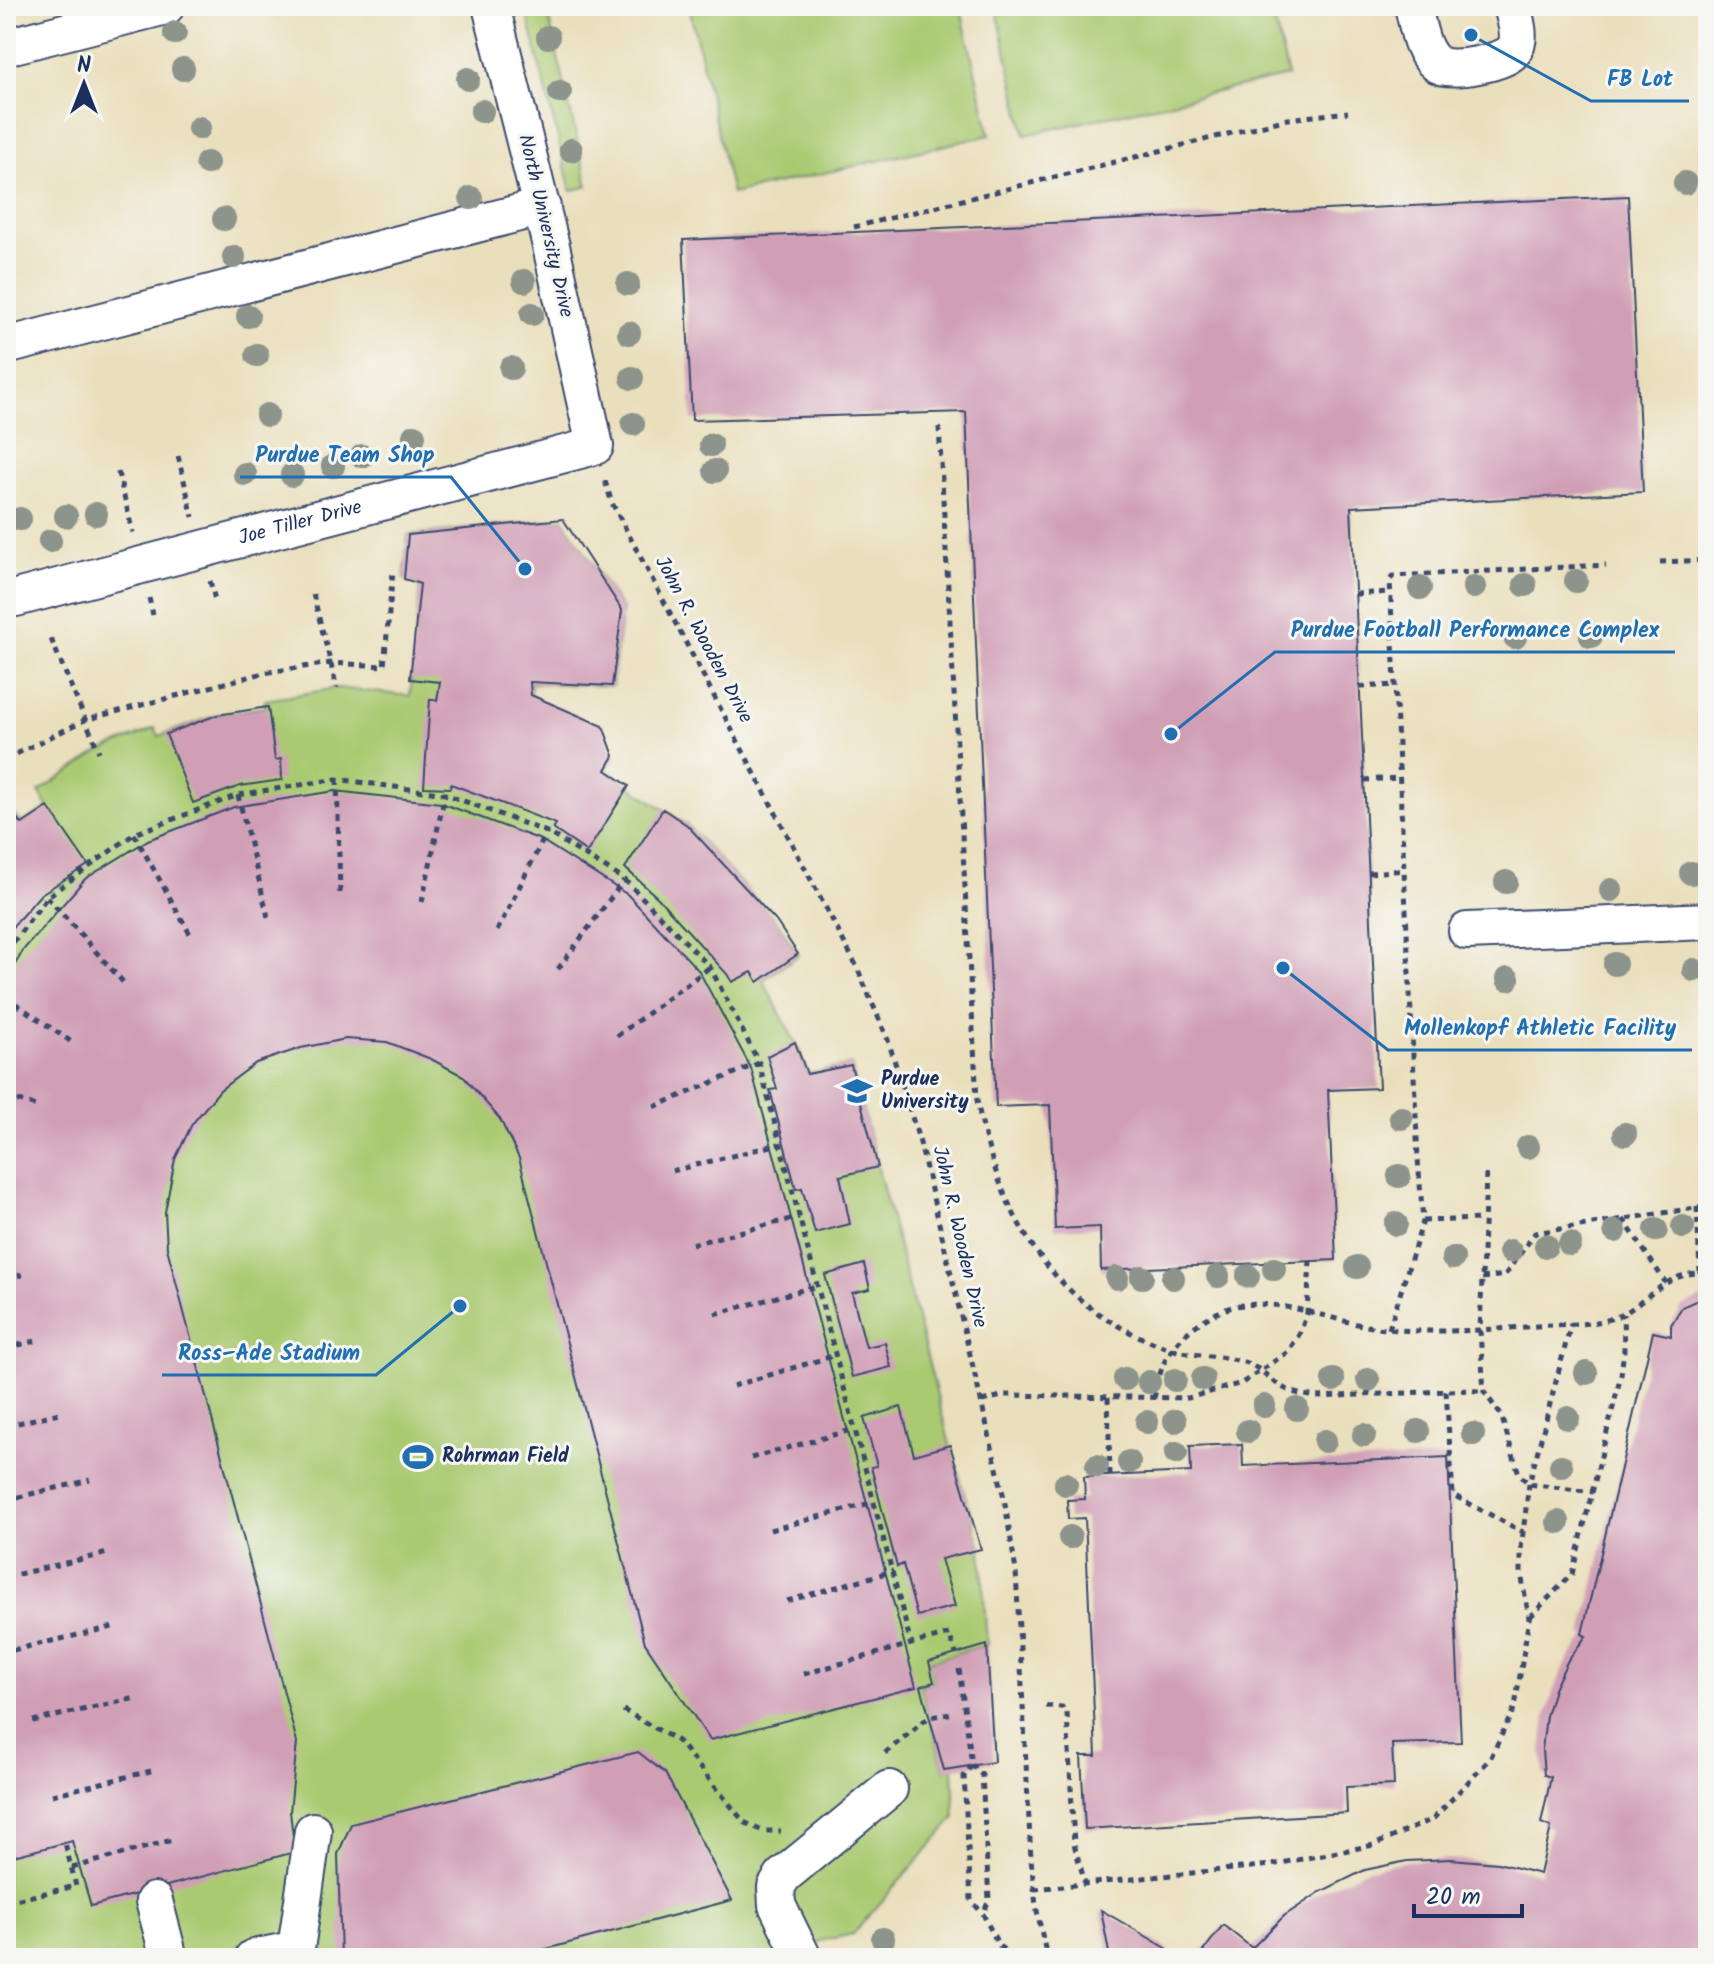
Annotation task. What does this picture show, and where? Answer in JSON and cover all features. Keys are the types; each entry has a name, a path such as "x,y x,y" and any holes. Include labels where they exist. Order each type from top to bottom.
{"street":[{"path":"6,47 166,6"},
{"name":"North University Drive","path":"491,6 542,207 595,446"},
{"path":"1413,6 1428,55 1438,65 1449,69 1501,59 1514,50 1517,38 1512,6"},
{"path":"6,346 542,207"},
{"name":"Joe Tiller Drive","path":"6,598 202,550 595,446"},
{"path":"1467,931 1708,921"},
{"path":"803,1958 777,1905 776,1887 784,1875 889,1789"},
{"path":"253,1958 296,1954 313,1831"},
{"path":"154,1901 169,1958"}],"path":[{"path":"854,227 1288,119 1348,112"},
{"path":"939,427 977,1100 984,1137 1018,1225 1047,1268 1084,1305 1129,1331 1173,1349 1237,1361 1263,1371 1296,1394 1317,1397 1484,1392"},
{"name":"John R. Wooden Drive","path":"595,446 612,503 834,920 888,1040 920,1143 1004,1498 1016,1571 1034,1889 1047,1958"},
{"path":"178,456 191,508"},
{"path":"118,472 130,522"},
{"path":"1660,562 1708,560"},
{"path":"1389,1329 1423,1221 1390,580 1393,576 1606,565"},
{"path":"6,759 85,720 263,673 331,663 384,666 393,571"},
{"path":"1355,594 1391,592"},
{"path":"313,594 337,688"},
{"path":"51,639 99,752"},
{"path":"1360,687 1395,685"},
{"path":"1364,780 1400,778"},
{"path":"337,779 340,893"},
{"path":"6,952 47,897 134,834 238,795 337,779 445,794 547,832 625,880 710,967 759,1063 911,1644"},
{"path":"422,902 445,794"},
{"path":"238,795 268,917"},
{"path":"497,931 547,832"},
{"path":"134,834 190,934"},
{"path":"1369,873 1404,870"},
{"path":"558,969 625,880"},
{"path":"47,897 123,982"},
{"path":"617,1036 710,967"},
{"path":"6,997 73,1043"},
{"path":"654,1107 759,1063"},
{"path":"6,1097 39,1107"},
{"path":"672,1171 779,1144"},
{"path":"1486,1174 1480,1331 1484,1392 1501,1415 1519,1474 1529,1484 1593,1492"},
{"path":"6,1194 17,1195"},
{"path":"1482,1278 1505,1275 1535,1233 1708,1206"},
{"path":"1697,1207 1700,1273"},
{"path":"692,1244 799,1216"},
{"path":"1423,1221 1482,1219"},
{"path":"1623,1219 1666,1283"},
{"path":"982,1401 1005,1395 1188,1398 1242,1383 1288,1352 1300,1333 1307,1313 1310,1261"},
{"path":"1154,1398 1163,1364 1173,1349 1207,1317 1233,1307 1269,1305 1389,1329 1480,1331 1603,1321 1623,1314 1666,1283 1700,1273 1708,1274"},
{"path":"6,1277 22,1275"},
{"path":"715,1314 817,1286"},
{"path":"1529,1618 1572,1574 1621,1375 1623,1314"},
{"path":"1034,1889 1271,1865 1374,1845 1433,1819 1490,1759 1515,1707 1529,1618 1521,1573 1529,1484 1571,1324"},
{"path":"6,1348 40,1340"},
{"path":"733,1386 836,1355"},
{"path":"1446,1391 1453,1495 1523,1532"},
{"path":"1108,1397 1110,1476"},
{"path":"6,1426 59,1413"},
{"path":"751,1458 855,1429"},
{"path":"6,1500 90,1480"},
{"path":"770,1530 874,1502"},
{"path":"6,1577 108,1553"},
{"path":"787,1601 893,1571"},
{"path":"13,1650 117,1626"},
{"path":"804,1674 949,1634 956,1654"},
{"path":"959,1669 972,1765 982,1775 989,1900 983,1914"},
{"path":"33,1721 136,1698"},
{"path":"1046,1706 1062,1707 1067,1713 1074,1844 1085,1883"},
{"path":"623,1710 678,1741 744,1822 763,1831 781,1831 792,1824"},
{"path":"883,1754 929,1717 955,1713"},
{"path":"972,1765 964,1776 971,1900 983,1914 999,1946 1015,1958"},
{"path":"52,1795 155,1770"},
{"path":"72,1868 172,1840"},
{"path":"6,1902 76,1886 65,1843"}],"green space":[{"path":"525,6 546,6 588,186 571,191"},
{"path":"689,6 960,6 990,135 732,194"},
{"path":"996,6 1271,6 1288,76 1025,135"},
{"path":"563,519 622,610 612,686 531,683 531,695 614,756 606,770 687,825 776,921 799,955 763,980 800,1052 807,1074 851,1065 950,1445 981,1549 987,1645 930,1661 934,1682 921,1686 944,1770 953,1767 955,1818 853,1934 820,1941 798,1958 6,1958 6,806 22,823 48,807 39,792 99,752 155,728 159,736 217,715 265,707 265,700 337,688 410,696 420,584 404,579 408,535"}],"building":[{"path":"1628,196 1643,492 1351,507 1379,1088 1328,1090 1336,1260 1101,1270 1100,1227 1055,1229 1050,1105 996,1107 966,412 692,420 683,240"},
{"path":"420,442 423,450 402,455 400,448"},
{"path":"563,519 622,610 612,686 530,682 531,695 603,726 614,756 606,770 629,786 587,852 553,829 556,824 451,784 450,788 424,787 430,699 437,701 440,682 410,679 420,584 404,579 408,535"},
{"path":"268,707 275,760 281,759 282,780 240,786 193,803 166,734 217,715"},
{"path":"335,791 441,803 541,840 628,895 699,971 751,1068 916,1687 710,1740 645,1643 519,1158 500,1119 463,1076 431,1059 387,1042 346,1039 301,1048 256,1063 220,1090 192,1124 175,1159 165,1212 167,1248 297,1742 290,1812 295,1852 91,1906 72,1841 6,1858 6,980 24,949 85,879 148,840 234,807"},
{"path":"6,806 22,824 48,807 88,865 41,894 6,934"},
{"path":"663,809 687,825 776,921 798,954 758,982 752,972 732,982 658,898 625,868"},
{"path":"795,1042 807,1074 851,1065 878,1167 840,1176 850,1224 815,1233 802,1188 796,1189 770,1090 777,1089 767,1056"},
{"path":"864,1264 870,1289 852,1293 866,1347 885,1343 891,1367 852,1377 825,1275"},
{"path":"1702,1298 1708,1299 1708,1958 1198,1958 1223,1925 1252,1948 1284,1916 1320,1892 1365,1870 1407,1861 1451,1859 1498,1863 1540,1874 1551,1827 1541,1823 1551,1777 1544,1775 1542,1750 1546,1716 1554,1689 1568,1660 1586,1636 1582,1634 1653,1332 1671,1336 1671,1325 1682,1307"},
{"path":"901,1407 914,1455 950,1445 981,1549 941,1559 955,1606 917,1616 903,1564 897,1567 871,1467 877,1466 864,1418"},
{"path":"1242,1444 1243,1466 1448,1457 1461,1742 1392,1744 1394,1785 1346,1787 1347,1813 1085,1829 1081,1756 1096,1756 1085,1518 1068,1519 1067,1500 1085,1499 1084,1477 1191,1472 1190,1446"},
{"path":"987,1645 994,1762 944,1770 921,1686 934,1682 929,1662"},
{"path":"638,1752 665,1773 732,1900 512,1958 341,1958 338,1854 351,1824"},
{"path":"1101,1910 1168,1949 1169,1958 1110,1958"}],"place":[{"name":"FB Lot","path":"1471,35"},
{"name":"Purdue Team Shop","path":"525,569"},
{"name":"Purdue Football Performance Complex","path":"1171,734"},
{"name":"Mollenkopf Athletic Facility","path":"1283,968"},
{"name":"Purdue University","path":"857,1091"},
{"name":"Ross–Ade Stadium","path":"460,1306"},
{"name":"Rohrman Field","path":"418,1457"}]}
